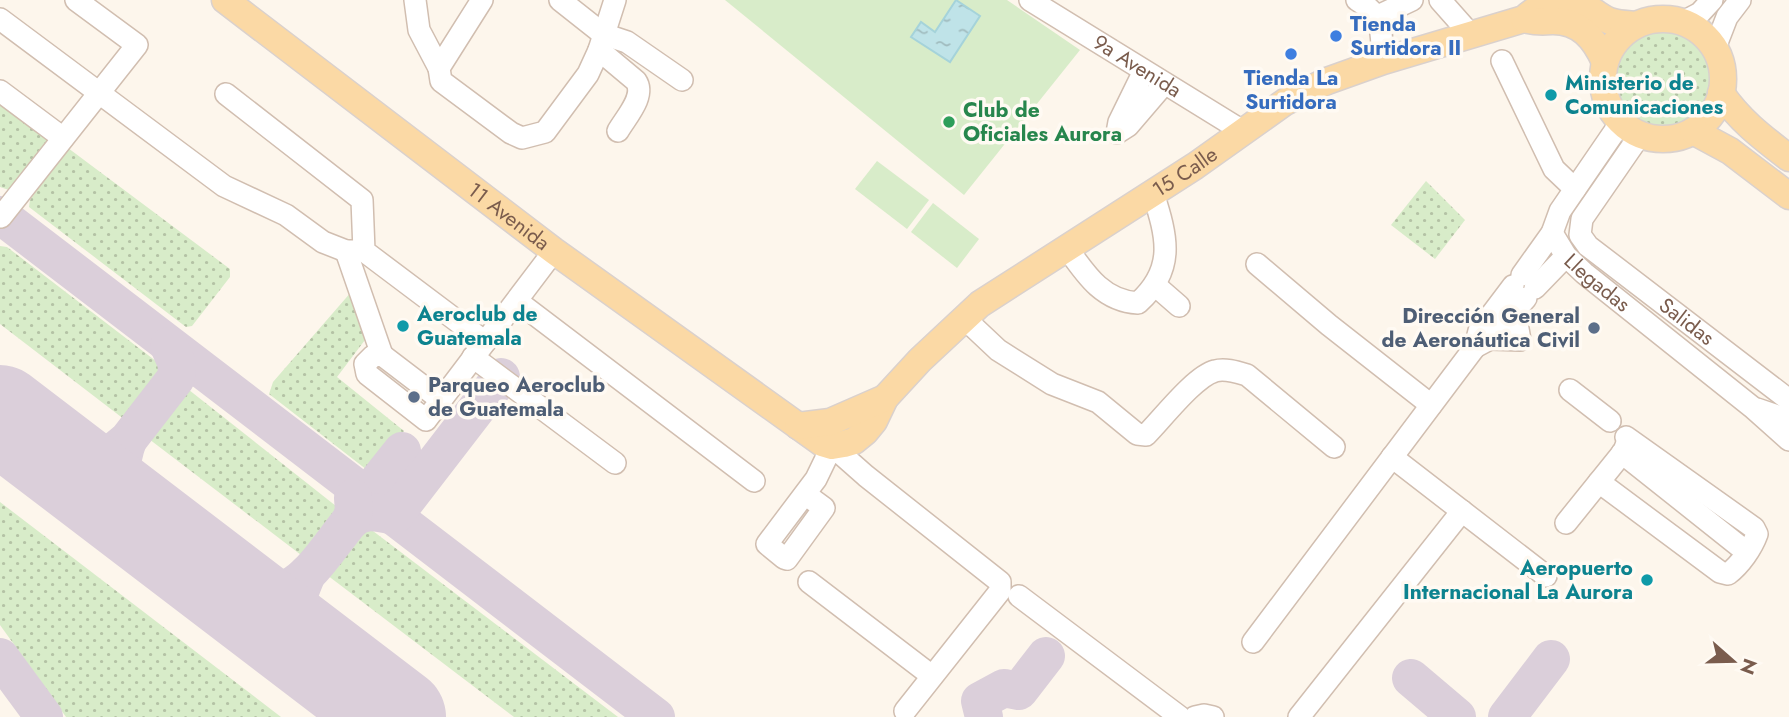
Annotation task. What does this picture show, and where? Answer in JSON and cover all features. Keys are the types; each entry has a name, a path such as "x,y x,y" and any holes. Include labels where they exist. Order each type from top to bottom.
{"main road":[{"name":"11 Avenida","path":"225,0 554,251 822,443 832,446"},
{"name":"15 Calle","path":"885,398 920,360 989,298 1153,193 1284,102 1327,81 1383,61 1524,19 1537,6 1548,3 1561,1 1592,4 1614,23 1636,25"},
{"name":"15 Calle","path":"1524,19 1539,23 1564,22 1578,28 1597,43 1605,62"},
{"path":"1651,20 1683,22 1696,28 1715,48 1723,78 1721,93 1706,121 1693,131 1662,139 1631,128 1611,109 1605,94 1605,62 1622,34 1636,25 1651,20"},
{"path":"1721,93 1733,111 1749,127 1789,158"},
{"path":"1693,131 1730,151 1789,196"},
{"path":"798,426 830,422 885,398"},
{"path":"832,446 854,441 865,432 874,421 885,398"}],"street":[{"path":"1,216 137,45 76,0"},
{"path":"415,0 419,30 439,68 442,81 511,133 522,138 545,132 588,74 615,0"},
{"path":"439,68 482,0"},
{"path":"560,0 640,87 639,95 618,131"},
{"name":"9a Avenida","path":"1030,0 1244,132"},
{"path":"1357,0 1371,8 1378,16 1383,61"},
{"path":"1378,16 1412,0"},
{"path":"1440,0 1471,35"},
{"path":"1683,22 1700,13 1712,0"},
{"path":"1715,48 1727,17 1740,0"},
{"path":"0,19 225,186 286,215 323,242 355,251 479,349 615,463"},
{"path":"601,42 627,42 682,80"},
{"path":"1502,61 1554,169 1575,189"},
{"path":"1144,71 1119,122 1117,133 1128,127 1164,84"},
{"path":"0,91 63,138"},
{"path":"226,94 362,200 355,251 382,355 441,400 554,251"},
{"name":"Llegadas","path":"1631,128 1575,189 1560,211 1552,233 1566,256 1789,440"},
{"name":"Salidas","path":"1631,128 1582,219 1580,235 1588,246 1789,400"},
{"path":"1068,248 1089,277 1112,299 1138,303 1156,286 1165,260 1167,242 1153,193"},
{"path":"1253,642 1431,405 1483,343 1520,340 1522,292 1552,233"},
{"path":"1483,343 1479,331 1566,256"},
{"path":"1257,264 1431,405"},
{"path":"1156,286 1179,306"},
{"path":"517,301 754,481"},
{"path":"964,318 998,350 1052,384 1098,402 1137,434 1146,435 1204,374 1217,369 1247,375 1334,447"},
{"path":"1570,390 1740,546"},
{"path":"1752,407 1789,419"},
{"path":"1599,482 1720,572 1728,574 1735,569 1755,539 1757,534 1754,528 1620,436"},
{"path":"1566,523 1599,482 1620,436"},
{"path":"805,494 816,479 832,446 1000,582 1000,591 905,711"},
{"path":"1392,457 1546,576"},
{"path":"1299,717 1462,511"},
{"path":"809,582 932,676"},
{"path":"1018,596 1180,717"},
{"path":"1195,717 1213,717"}],"green space":[{"name":"Club de Oficiales Aurora","path":"725,0 1007,0 1080,50 964,195"},
{"path":"1663,30 1690,38 1704,52 1712,79 1704,106 1690,120 1663,128 1636,120 1622,106 1614,79 1622,52 1636,38"},
{"path":"0,100 48,137 48,141 9,190 0,187"},
{"path":"68,148 230,269 230,277 192,326 186,327 29,207 30,200"},
{"path":"877,161 929,200 907,229 855,189"},
{"path":"1426,181 1465,220 1435,259 1391,225"},
{"path":"933,203 979,239 957,268 911,232"},
{"path":"0,246 7,247 161,365 164,372 162,379 129,423 0,324"},
{"path":"352,291 368,336 337,377 404,431 371,473 269,394 273,382"},
{"path":"184,386 341,510 305,558 145,436"},
{"path":"0,502 281,717 66,717 0,625"},
{"path":"373,531 618,717 514,717 327,575 358,533"}],"water":[{"path":"956,0 980,16 950,62 911,37 921,22 935,32"}],"taxiway":[{"path":"0,215 656,717"},
{"path":"50,452 70,459 92,461 111,454 128,440 176,378 177,364 169,346"},
{"path":"350,521 366,513 394,516 501,377"},
{"path":"128,440 121,478 124,496 132,515"},
{"path":"367,495 402,451"},
{"path":"218,581 243,591 264,594 281,591 296,583 309,572 350,521 354,511 353,498"},
{"path":"307,574 296,604 295,622 309,650"},
{"path":"984,717 980,701 1004,688 1019,691 1046,656"},
{"path":"0,657 44,717"},
{"path":"1507,717 1551,659"},
{"path":"1411,678 1457,717"}],"runway":[{"path":"0,414 397,717"}],"place":[{"name":"Tienda Surtidora II","path":"1336,36"},
{"name":"Tienda La Surtidora","path":"1291,54"},
{"name":"Ministerio de Comunicaciones","path":"1551,95"},
{"name":"Club de Oficiales Aurora","path":"949,122"},
{"name":"Aeroclub de Guatemala","path":"403,326"},
{"name":"Dirección General de Aeronáutica Civil","path":"1594,328"},
{"name":"Parqueo Aeroclub de Guatemala","path":"414,397"},
{"name":"Aeropuerto Internacional La Aurora","path":"1647,580"}]}
